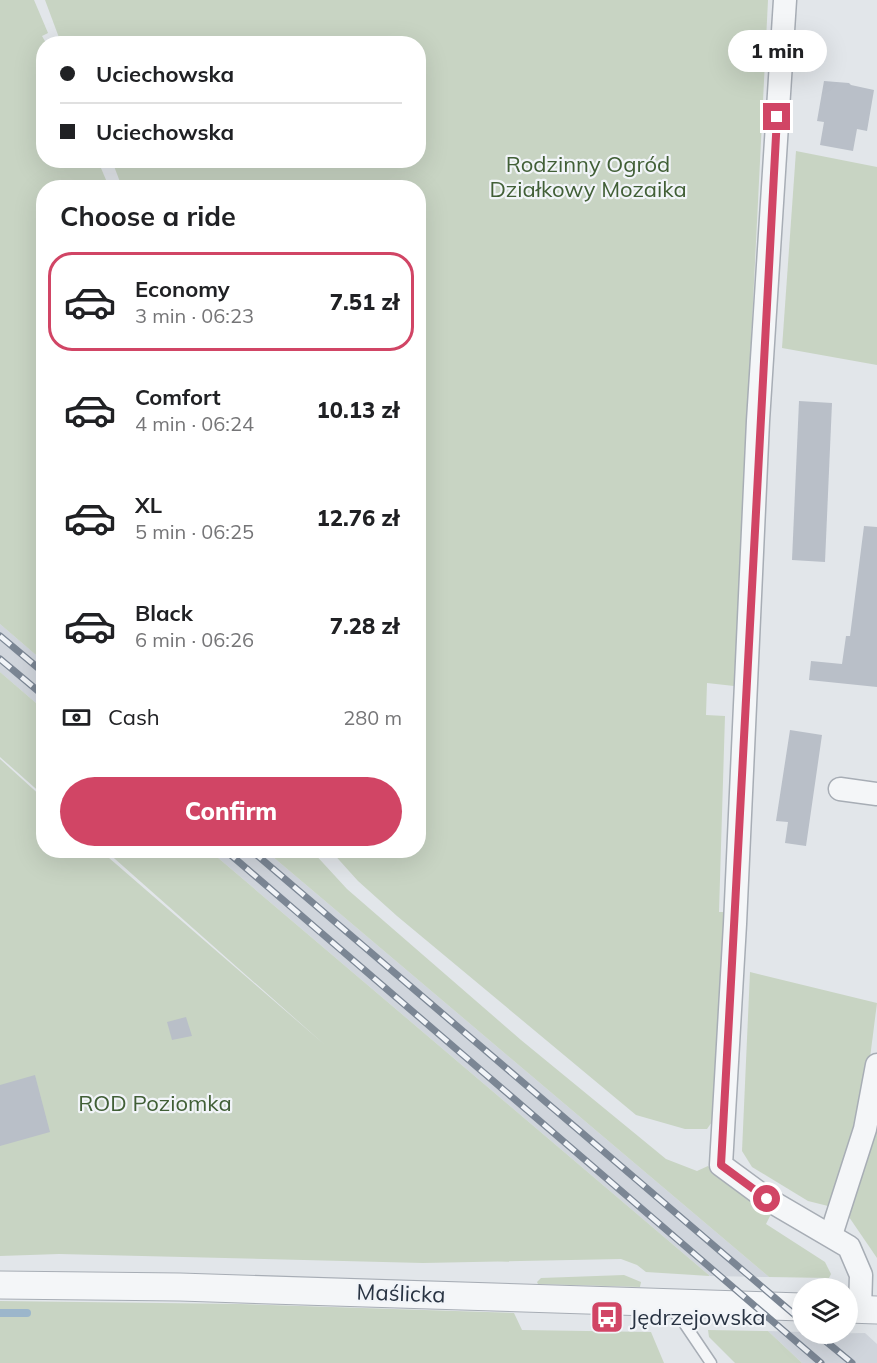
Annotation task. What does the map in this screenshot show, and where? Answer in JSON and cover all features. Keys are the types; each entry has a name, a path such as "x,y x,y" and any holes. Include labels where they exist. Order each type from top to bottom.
{"street":[{"path":"784,0 758,421 735,924 721,1165 767,1199 849,1247 857,1261 861,1275 862,1310"},
{"path":"840,789 877,794"},
{"path":"831,1235 865,1129 877,1065"},
{"name":"Maślicka","path":"0,1285 147,1286 792,1307"}],"lane":[{"path":"664,1302 684,1323 711,1363"}],"shaded area":[{"path":"0,624 36,655 36,703 0,672"},
{"path":"218,858 274,858 769,1277 710,1276"},
{"path":"768,1331 792,1332 792,1344 858,1344 858,1333 865,1333 877,1344 877,1363 802,1363"}],"green space":[{"path":"0,0 34,0 48,33 36,36 36,168 101,168 106,180 36,180 36,655 0,624"},
{"name":"Rodzinny Ogród Działkowy Mozaika","path":"45,0 768,0 734,686 707,683 706,715 725,716 719,912 725,912 714,1119 707,1129 685,1129 636,1115 397,916 358,881 337,858 426,858 426,180 119,180 115,168 426,168 426,36 58,36"},
{"path":"796,151 877,167 877,365 782,348"},
{"path":"0,672 36,703 36,789 0,757"},
{"name":"ROD Poziomka","path":"0,759 36,792 36,858 109,858 325,1045 114,858 218,858 710,1276 646,1272 637,1265 621,1259 423,1263 59,1254 0,1256"},
{"path":"274,858 318,858 347,889 521,1040 666,1159 697,1171 708,1166 740,1194 771,1214 766,1224 825,1262 831,1274 829,1278 769,1277"},
{"path":"750,972 877,1003 864,1105 828,1206 808,1201 752,1167 742,1151"},
{"path":"877,1128 877,1258 849,1217"},
{"path":"624,1275 641,1282 640,1287 538,1284 537,1282 541,1278"},
{"path":"0,1301 240,1304 514,1313 522,1330 651,1332 664,1363 0,1363"},
{"path":"708,1330 768,1331 802,1363 735,1363 709,1337"}],"building":[{"path":"824,81 849,83 874,90 867,131 857,129 853,151 820,145 824,122 817,121"},
{"path":"799,401 832,403 825,562 792,560"},
{"path":"864,526 877,527 877,687 809,680 811,661 842,664 846,636 850,636"},
{"path":"790,730 822,735 806,846 785,843 788,822 776,821"},
{"path":"186,1017 192,1036 172,1040 167,1022"},
{"path":"35,1075 50,1132 0,1146 0,1085"}],"waterway":[{"path":"0,1313 27,1313"}],"railway":[{"path":"0,636 36,666"},
{"path":"0,659 36,689"},
{"path":"234,858 821,1363"},
{"path":"260,858 792,1312"},
{"path":"829,1344 852,1363"}],"place":[{"name":"Jędrzejowska","path":"607,1317"}],"route":[{"path":"767,1199 721,1165 735,924 758,421 777,117"}]}
